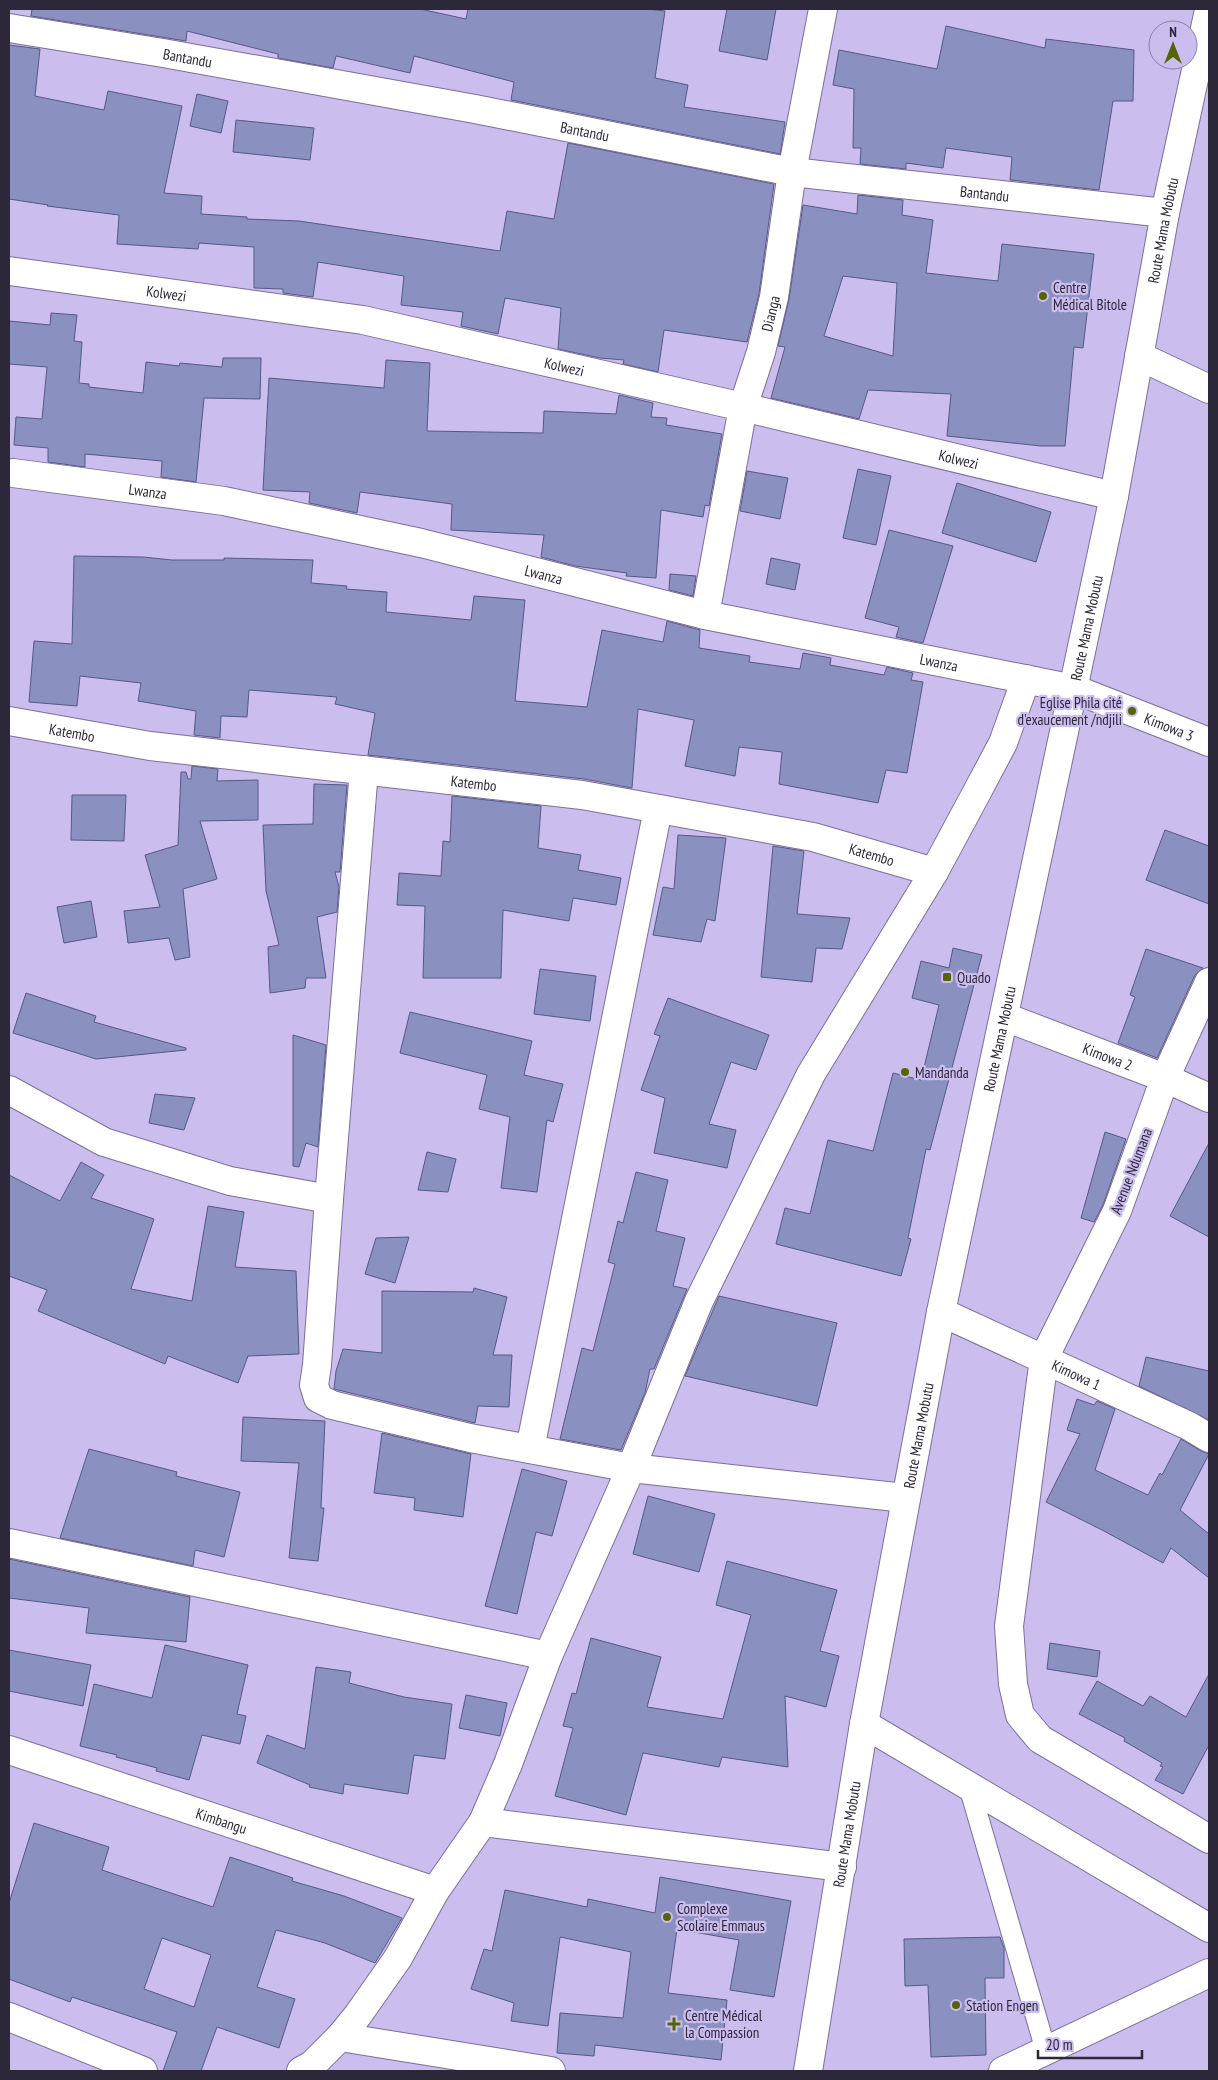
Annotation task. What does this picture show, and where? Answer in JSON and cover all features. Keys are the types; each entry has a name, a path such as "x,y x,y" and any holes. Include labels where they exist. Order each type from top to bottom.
{"street":[{"name":"Dianga","path":"705,615 743,407 761,352 774,298 792,172 823,9"},
{"name":"Route Mama Mobutu","path":"808,2071 864,1724 941,1312 1114,496 1165,213 1209,10"},
{"name":"Bantandu","path":"9,28 164,53 475,109 792,172 1165,213"},
{"name":"Kolwezi","path":"9,271 363,320 743,407 1114,496"},
{"path":"1139,356 1209,389"},
{"name":"Lwanza","path":"13,472 224,501 421,543 705,615 1074,689"},
{"path":"301,2071 312,2065 340,2037 398,1958 434,1891 483,1822 508,1764 548,1656 631,1468 699,1301 811,1074 934,872 1002,743 1026,679"},
{"name":"Kimowa 3","path":"1074,689 1209,742"},
{"name":"Katembo","path":"9,721 150,746 582,795 813,837 934,872"},
{"path":"364,770 314,1384 318,1398 332,1405 470,1438 631,1468 906,1498"},
{"path":"530,1449 658,809"},
{"name":"Avenue Ndumana","path":"1209,982 1165,1078 1117,1211 1044,1358 1009,1626 1013,1684 1020,1715 1040,1739 1209,1839"},
{"name":"Kimowa 2","path":"1005,1017 1165,1078 1209,1098"},
{"path":"9,1090 104,1142 230,1182 329,1199"},
{"name":"Kimowa 1","path":"941,1312 1189,1426 1209,1438"},
{"path":"9,1543 548,1656"},
{"path":"864,1724 1209,1928"},
{"name":"Kimbangu","path":"9,1750 434,1891"},
{"path":"483,1822 842,1868"},
{"path":"1003,2071 1209,1973"},
{"path":"9,2017 143,2071"},
{"path":"340,2037 503,2068 551,2071"}],"lane":[{"path":"969,1786 1046,2050"}],"building":[{"path":"32,9 420,9 466,19 468,9 647,9 665,11 655,78 688,85 684,107 785,122 781,149 780,154 511,100 514,82 414,56 410,73 336,56 333,68 278,58 278,54 187,31 186,41 31,16"},
{"path":"727,9 776,9 767,60 719,51"},
{"path":"946,26 1045,48 1046,39 1134,50 1133,101 1113,101 1099,190 1010,180 1012,157 946,148 943,168 906,163 906,169 860,164 861,148 853,148 854,89 833,85 839,50 937,69"},
{"path":"9,45 40,49 35,96 104,110 108,91 182,106 164,193 202,196 201,214 247,217 247,219 299,221 500,251 507,211 554,219 568,143 774,184 759,294 747,342 664,330 658,372 623,364 624,360 600,358 558,349 561,308 505,298 498,334 461,326 463,312 401,305 404,276 318,262 313,297 283,293 283,289 254,288 254,247 199,243 198,249 117,244 119,215 9,199"},
{"path":"197,94 228,101 221,133 190,126"},
{"path":"236,120 314,128 310,160 233,152"},
{"path":"858,195 903,200 902,215 933,220 926,273 998,281 1002,244 1094,254 1083,348 1074,347 1065,446 1041,446 947,436 951,394 868,390 859,419 771,398 785,347 778,346 789,299 803,205 857,214","holes":["843,276 897,283 893,356 824,336"]},
{"path":"51,313 77,315 74,341 82,342 79,383 89,384 89,387 143,393 146,362 179,366 180,363 222,367 223,358 261,358 260,399 204,398 196,482 161,477 162,461 85,454 85,467 48,462 48,448 14,445 16,417 42,419 47,367 9,364 9,321 50,325"},
{"path":"386,360 430,363 427,431 543,433 544,411 616,414 619,395 653,403 651,417 667,418 666,425 722,434 709,506 705,505 703,517 661,510 656,578 626,576 627,573 575,566 541,557 544,535 451,530 452,504 360,492 357,513 309,503 310,492 263,490 269,378 384,388"},
{"path":"858,469 891,476 876,545 843,538"},
{"path":"747,471 788,478 780,519 740,511"},
{"path":"957,483 1051,512 1036,562 942,533"},
{"path":"889,530 953,546 923,643 896,637 899,627 865,618"},
{"path":"74,556 143,557 172,560 224,560 224,558 313,560 311,583 347,586 346,589 387,592 386,612 471,620 474,596 525,600 515,701 587,707 602,630 663,642 667,621 700,630 699,648 750,656 749,662 800,669 803,653 831,658 830,665 884,675 887,667 913,673 911,680 923,682 907,773 886,770 878,803 779,784 782,752 739,747 735,776 685,766 694,720 638,709 632,788 584,779 368,755 375,713 335,704 337,697 249,690 247,717 221,716 220,738 194,735 196,711 138,701 141,683 80,676 77,706 29,702 34,641 72,644"},
{"path":"771,558 800,564 795,590 766,584"},
{"path":"670,574 696,576 693,596 669,590"},
{"path":"192,766 218,769 217,781 258,780 258,820 200,821 217,879 183,889 190,957 175,960 169,938 128,943 124,911 160,907 145,855 178,845 181,772 186,772 188,779 191,779"},
{"path":"314,784 347,785 340,872 335,872 339,887 337,912 317,917 326,978 306,978 305,988 270,993 268,947 279,945 266,891 263,825 313,824"},
{"path":"72,795 126,795 124,841 71,840"},
{"path":"452,796 541,806 538,848 581,855 578,870 621,878 616,905 573,898 569,921 503,910 501,978 423,978 425,906 397,905 399,873 441,876 443,841 450,842"},
{"path":"1165,830 1209,846 1209,904 1146,880"},
{"path":"678,835 726,838 715,921 707,919 701,942 653,935 663,887 674,889"},
{"path":"773,846 804,851 797,914 850,918 842,949 816,948 812,982 761,977"},
{"path":"91,901 97,937 64,943 57,907"},
{"path":"953,948 982,955 930,1150 926,1149 908,1238 911,1239 901,1276 776,1244 785,1208 810,1214 828,1140 873,1151 893,1073 921,1080 939,1005 912,998 921,961 949,968"},
{"path":"1146,949 1203,968 1195,975 1157,1058 1118,1043 1135,997 1130,995"},
{"path":"540,969 596,976 590,1021 534,1014"},
{"path":"26,993 96,1016 94,1022 186,1048 186,1050 96,1059 13,1033"},
{"path":"668,998 769,1035 756,1070 731,1062 709,1124 736,1130 727,1168 654,1153 665,1098 641,1090 660,1036 654,1034"},
{"path":"410,1012 532,1041 524,1075 563,1084 553,1122 547,1120 537,1192 501,1188 510,1117 479,1109 487,1075 400,1053"},
{"path":"293,1035 326,1045 318,1147 306,1143 299,1167 293,1166"},
{"path":"155,1094 195,1098 184,1130 149,1123"},
{"path":"1105,1132 1126,1139 1103,1205 1094,1222 1081,1218"},
{"path":"1209,1143 1209,1237 1170,1216"},
{"path":"427,1152 456,1159 448,1192 418,1190"},
{"path":"81,1162 104,1175 91,1198 154,1219 131,1289 192,1301 208,1206 244,1212 235,1267 296,1271 299,1354 248,1356 238,1383 168,1356 165,1364 38,1311 47,1290 9,1276 9,1175 60,1201"},
{"path":"636,1172 668,1180 656,1231 685,1238 673,1286 687,1289 654,1369 650,1369 645,1393 621,1450 560,1439 582,1348 593,1351 615,1264 608,1262 618,1221 623,1223"},
{"path":"409,1237 395,1283 365,1274 376,1238"},
{"path":"474,1288 507,1297 493,1355 512,1355 509,1407 478,1406 475,1423 334,1389 336,1371 343,1349 382,1353 382,1291 473,1292"},
{"path":"719,1296 837,1323 817,1406 685,1376"},
{"path":"1146,1357 1209,1371 1209,1420 1139,1386"},
{"path":"1077,1399 1094,1405 1097,1401 1115,1409 1095,1470 1148,1495 1160,1473 1162,1475 1181,1439 1209,1454 1180,1510 1209,1534 1209,1578 1171,1548 1163,1563 1046,1502 1080,1434 1067,1430"},
{"path":"243,1417 325,1421 321,1508 324,1508 318,1561 289,1558 299,1463 241,1461"},
{"path":"382,1433 471,1454 463,1517 414,1510 415,1498 374,1493"},
{"path":"89,1449 177,1472 176,1476 240,1492 224,1557 195,1550 193,1566 60,1538"},
{"path":"522,1469 567,1481 552,1536 536,1532 517,1614 485,1606"},
{"path":"648,1496 715,1514 699,1572 633,1554"},
{"path":"9,1559 190,1597 186,1642 86,1633 89,1608 9,1598"},
{"path":"727,1561 837,1590 820,1651 839,1656 826,1707 785,1696 788,1767 722,1757 719,1767 643,1753 626,1815 555,1796 573,1728 563,1726 572,1693 576,1694 591,1638 661,1657 647,1707 723,1719 751,1615 716,1605"},
{"path":"1050,1643 1100,1651 1097,1677 1047,1669"},
{"path":"165,1645 248,1665 237,1714 246,1716 240,1744 202,1735 189,1780 156,1771 157,1768 116,1757 117,1755 80,1746 94,1684 152,1698"},
{"path":"9,1650 91,1665 83,1706 9,1691"},
{"path":"316,1667 351,1672 349,1683 404,1697 452,1704 445,1759 414,1755 408,1794 344,1784 343,1794 309,1787 310,1785 257,1763 267,1735 305,1749"},
{"path":"1209,1674 1209,1745 1183,1794 1155,1780 1163,1767 1160,1766 1162,1763 1124,1741 1125,1738 1079,1714 1097,1681 1143,1706 1150,1696 1186,1717"},
{"path":"466,1695 507,1703 500,1736 459,1728"},
{"path":"34,1823 109,1847 102,1870 213,1907 230,1857 293,1878 292,1881 344,1896 402,1918 375,1963 325,1943 276,1930 257,1987 295,1999 279,2048 217,2027 201,2071 163,2071 177,2032 72,1997 70,2002 9,1979 9,1903","holes":["162,1938 211,1955 194,2007 144,1989"]},
{"path":"660,1877 791,1901 774,1997 730,1990 739,1940 677,1929 668,1993 727,2000 721,2060 595,2045 594,2056 557,2053 560,2013 623,2018 631,1952 560,1937 548,2026 511,2021 514,2003 471,1989 484,1949 492,1951 505,1890 587,1907 588,1899 655,1913"},
{"name":"Station Engen","path":"1000,1937 1004,1948 1004,1978 985,1978 986,2055 931,2057 928,1985 905,1986 904,1939"}],"place":[{"name":"Centre Médical Bitole","path":"1043,296"},
{"name":"Eglise Phila cité d'exaucement /ndjili","path":"1132,711"},
{"name":"Quado","path":"947,977"},
{"name":"Mandanda","path":"905,1072"},
{"name":"Complexe Scolaire Emmaus","path":"667,1917"},
{"name":"Station Engen","path":"956,2005"},
{"name":"Centre Médical la Compassion","path":"674,2024"}]}
